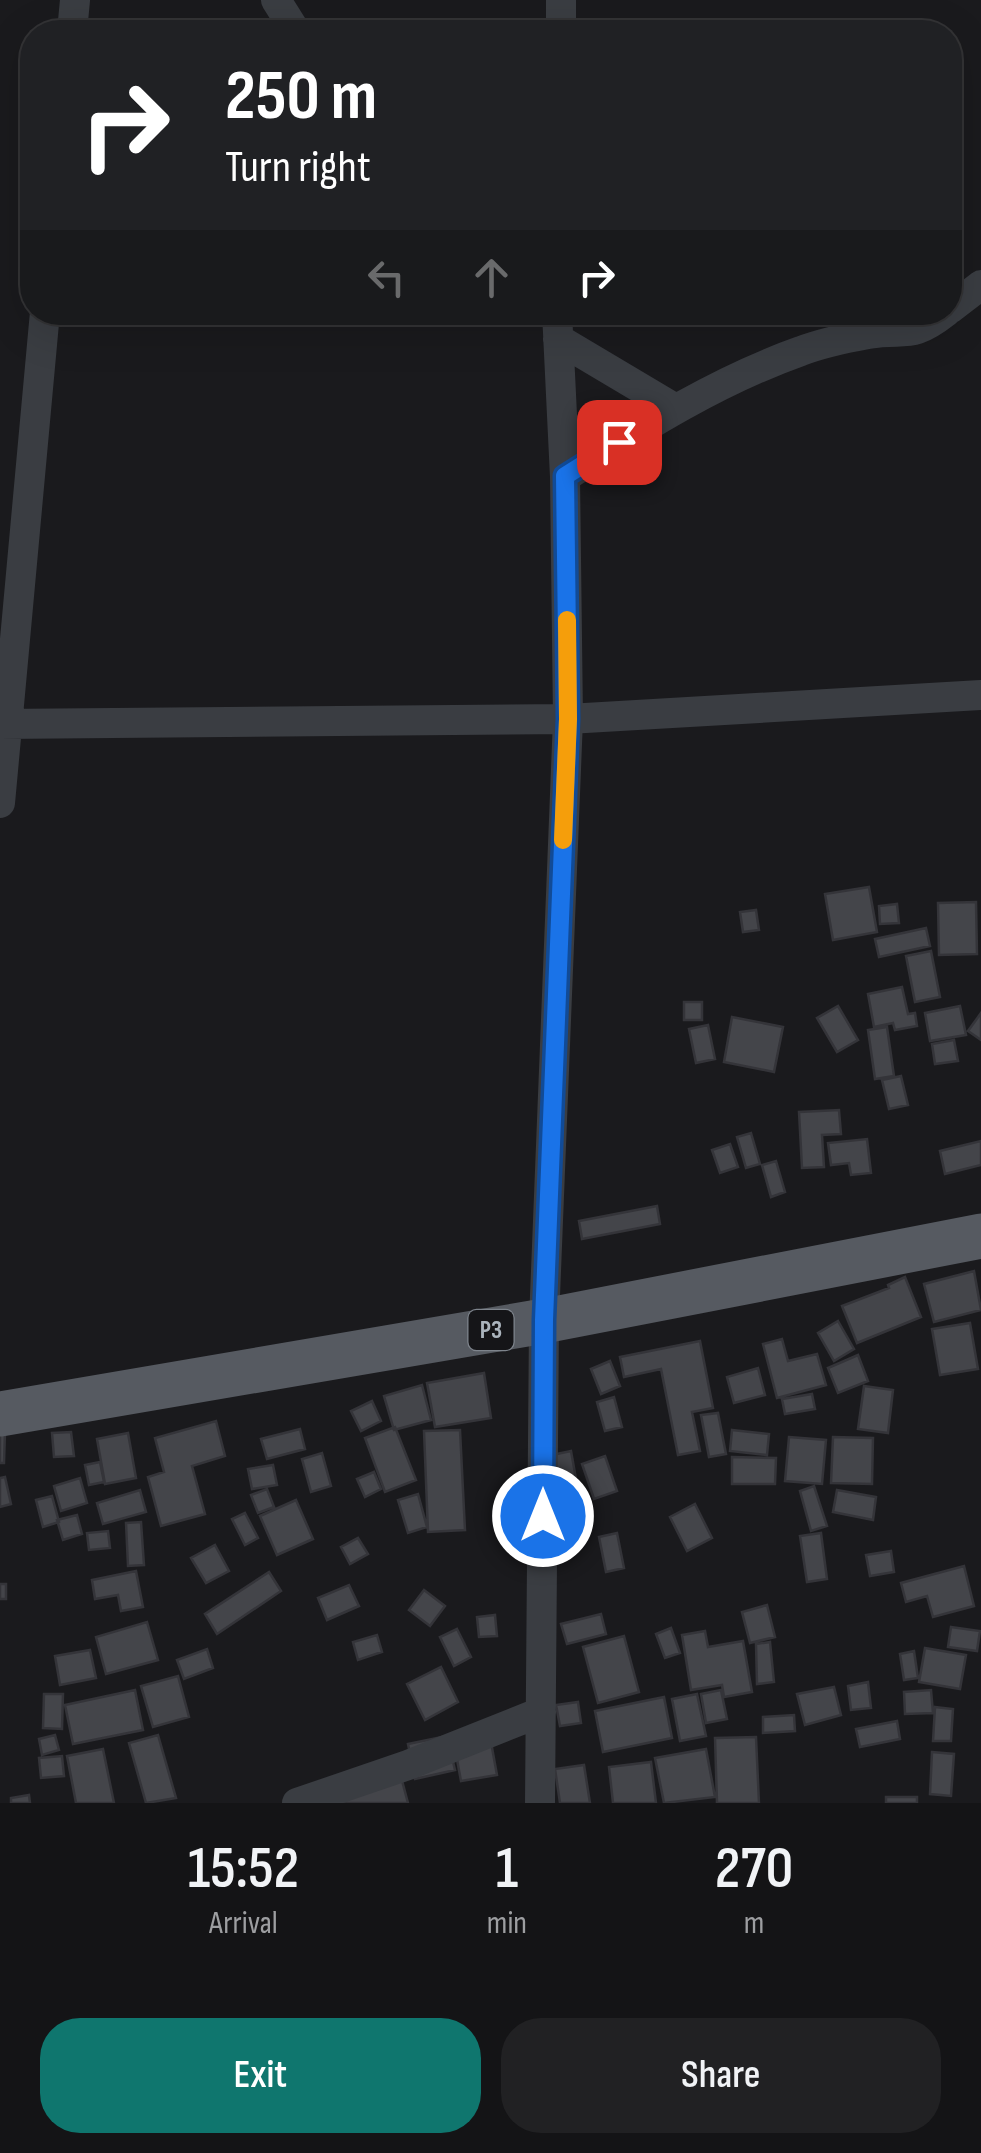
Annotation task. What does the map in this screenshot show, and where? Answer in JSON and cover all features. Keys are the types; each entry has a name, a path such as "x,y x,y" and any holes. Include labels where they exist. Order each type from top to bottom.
{"main road":[{"name":"P3","path":"0,1414 544,1320 981,1236"}],"street":[{"path":"0,803 4,724 45,325"},
{"path":"565,476 674,408 804,350 872,334 906,334 926,325"},
{"path":"557,326 674,408"},
{"path":"540,1803 544,1320 568,719 565,476 557,326"},
{"path":"4,724 568,719 981,695"},
{"path":"296,1803 541,1712"}],"building":[{"path":"869,887 877,932 833,940 825,894"},
{"path":"976,902 977,954 939,955 938,903"},
{"path":"897,904 899,923 880,924 879,906"},
{"path":"756,910 759,930 743,932 740,912"},
{"path":"926,928 930,946 879,957 875,939"},
{"path":"931,951 940,997 915,1002 906,956"},
{"path":"902,987 908,1014 915,1013 917,1026 895,1030 893,1023 874,1027 868,994"},
{"path":"684,1002 702,1002 702,1020 684,1020"},
{"path":"838,1006 858,1040 837,1052 817,1018"},
{"path":"960,1006 966,1035 930,1041 925,1013"},
{"path":"981,1013 981,1040 968,1031"},
{"path":"732,1017 783,1027 774,1072 724,1062"},
{"path":"708,1025 715,1059 696,1063 689,1029"},
{"path":"887,1027 894,1076 875,1079 868,1030"},
{"path":"954,1040 958,1061 935,1064 932,1044"},
{"path":"901,1076 908,1105 889,1109 882,1080"},
{"path":"839,1110 841,1134 822,1135 824,1167 802,1168 799,1112"},
{"path":"751,1133 760,1164 746,1168 737,1137"},
{"path":"867,1139 871,1173 851,1175 849,1163 831,1165 828,1143"},
{"path":"981,1141 981,1165 945,1174 940,1151"},
{"path":"730,1144 738,1167 720,1173 712,1150"},
{"path":"776,1161 785,1192 771,1197 762,1165"},
{"path":"657,1206 660,1224 582,1239 579,1221"},
{"path":"974,1271 981,1310 934,1322 924,1284"},
{"path":"905,1277 921,1317 857,1343 842,1306 889,1288 888,1285"},
{"path":"838,1321 854,1349 834,1361 818,1333"},
{"path":"970,1323 978,1369 940,1375 932,1329"},
{"path":"782,1339 788,1361 817,1354 826,1385 777,1398 763,1344"},
{"path":"700,1341 713,1408 692,1412 700,1451 678,1455 661,1369 624,1377 620,1357"},
{"path":"858,1355 868,1381 838,1393 828,1368"},
{"path":"610,1361 620,1386 601,1394 591,1369"},
{"path":"758,1368 765,1395 734,1403 727,1377"},
{"path":"484,1373 491,1418 435,1427 427,1383"},
{"path":"422,1385 431,1420 394,1430 384,1396"},
{"path":"864,1386 893,1390 888,1433 858,1429"},
{"path":"812,1394 815,1409 785,1414 782,1399"},
{"path":"614,1397 622,1427 605,1431 597,1402"},
{"path":"372,1401 381,1421 361,1431 351,1411"},
{"path":"718,1413 726,1454 709,1457 701,1415"},
{"path":"216,1421 225,1456 192,1466 205,1514 161,1526 148,1477 164,1472 155,1438"},
{"path":"395,1427 416,1480 385,1492 365,1438"},
{"path":"300,1429 305,1449 267,1459 261,1439"},
{"path":"460,1430 465,1530 428,1532 424,1431"},
{"path":"732,1430 769,1434 767,1455 730,1451"},
{"path":"0,1432 5,1432 4,1463 0,1463"},
{"path":"71,1432 74,1456 54,1457 52,1433"},
{"path":"128,1433 136,1478 105,1484 97,1439"},
{"path":"789,1437 826,1440 822,1484 785,1481"},
{"path":"833,1437 873,1438 872,1484 831,1483"},
{"path":"571,1451 578,1490 555,1494 547,1456"},
{"path":"322,1453 331,1486 311,1492 302,1459"},
{"path":"605,1456 617,1491 594,1499 582,1464"},
{"path":"732,1457 776,1458 775,1484 732,1484"},
{"path":"100,1462 104,1482 89,1485 85,1465"},
{"path":"273,1465 277,1485 252,1489 248,1469"},
{"path":"374,1472 381,1489 365,1497 357,1479"},
{"path":"5,1477 11,1504 0,1507 0,1478"},
{"path":"80,1478 87,1503 61,1511 54,1486"},
{"path":"814,1486 827,1526 811,1531 800,1491"},
{"path":"267,1489 274,1507 258,1513 251,1495"},
{"path":"140,1490 146,1512 103,1524 97,1503"},
{"path":"837,1490 876,1497 873,1520 833,1512"},
{"path":"418,1494 427,1527 408,1533 398,1500"},
{"path":"566,1495 569,1535 553,1536 550,1496"},
{"path":"52,1496 59,1522 43,1527 36,1500"},
{"path":"296,1500 313,1539 277,1555 260,1516"},
{"path":"695,1504 712,1538 687,1551 670,1517"},
{"path":"245,1513 258,1538 245,1545 232,1519"},
{"path":"77,1515 82,1534 63,1540 57,1520"},
{"path":"141,1522 144,1565 128,1566 126,1523"},
{"path":"108,1531 110,1548 89,1550 87,1533"},
{"path":"617,1533 624,1568 606,1572 599,1537"},
{"path":"821,1533 827,1579 807,1582 800,1536"},
{"path":"358,1538 368,1554 350,1564 341,1547"},
{"path":"215,1545 229,1571 206,1583 191,1558"},
{"path":"891,1551 894,1572 870,1576 866,1555"},
{"path":"964,1566 974,1606 933,1617 927,1596 906,1602 901,1583"},
{"path":"136,1571 143,1607 121,1611 118,1595 95,1599 92,1580"},
{"path":"269,1572 281,1591 217,1634 205,1614"},
{"path":"0,1584 6,1584 6,1599 0,1599"},
{"path":"349,1585 359,1606 327,1620 318,1598"},
{"path":"424,1590 445,1606 430,1626 409,1610"},
{"path":"767,1605 775,1637 750,1643 742,1612"},
{"path":"601,1614 606,1634 567,1644 561,1624"},
{"path":"495,1615 497,1636 479,1637 477,1617"},
{"path":"147,1622 158,1660 106,1674 96,1637"},
{"path":"951,1627 980,1631 977,1651 948,1647"},
{"path":"671,1628 680,1653 665,1658 656,1634"},
{"path":"457,1629 471,1657 454,1666 440,1637"},
{"path":"705,1631 708,1647 743,1641 752,1692 724,1697 722,1685 691,1690 682,1635"},
{"path":"377,1635 382,1652 358,1660 353,1642"},
{"path":"624,1636 639,1692 598,1703 583,1647"},
{"path":"770,1642 774,1682 757,1684 756,1644"},
{"path":"925,1648 966,1655 960,1689 919,1682"},
{"path":"207,1649 213,1668 184,1679 177,1660"},
{"path":"90,1650 96,1678 60,1685 55,1656"},
{"path":"914,1651 918,1678 904,1680 900,1654"},
{"path":"441,1667 458,1702 425,1720 407,1684"},
{"path":"178,1676 189,1717 153,1727 141,1686"},
{"path":"868,1682 871,1708 851,1710 848,1686"},
{"path":"834,1687 841,1715 805,1725 797,1694"},
{"path":"135,1690 143,1730 73,1744 65,1705"},
{"path":"721,1690 727,1719 706,1723 701,1694"},
{"path":"931,1690 933,1713 905,1714 904,1692"},
{"path":"44,1694 63,1694 62,1729 43,1728"},
{"path":"697,1694 706,1736 680,1741 672,1699"},
{"path":"664,1697 672,1738 603,1752 595,1711"},
{"path":"578,1702 581,1723 560,1726 556,1705"},
{"path":"935,1707 953,1709 951,1741 933,1741"},
{"path":"794,1715 795,1731 763,1733 763,1717"},
{"path":"897,1721 900,1739 860,1747 856,1729"},
{"path":"489,1731 497,1775 461,1781 453,1738"},
{"path":"55,1735 59,1750 42,1755 39,1739"},
{"path":"158,1735 176,1798 146,1803 129,1743"},
{"path":"447,1736 455,1770 415,1779 408,1744"},
{"path":"756,1737 759,1803 717,1803 715,1738"},
{"path":"103,1749 114,1803 76,1803 67,1756"},
{"path":"706,1749 715,1797 664,1803 655,1758"},
{"path":"932,1752 954,1754 951,1796 930,1794"},
{"path":"62,1756 64,1776 41,1778 39,1758"},
{"path":"651,1762 656,1803 613,1803 609,1767"},
{"path":"584,1765 590,1803 560,1803 555,1769"},
{"path":"400,1773 408,1803 333,1803"},
{"path":"29,1795 30,1803 11,1803 11,1798"},
{"path":"886,1797 917,1797 917,1803 886,1803"}],"slow traffic":[{"path":"563,840 567,620"}],"route":[{"path":"543,1516 544,1320 568,719 565,476 619,442"}]}
